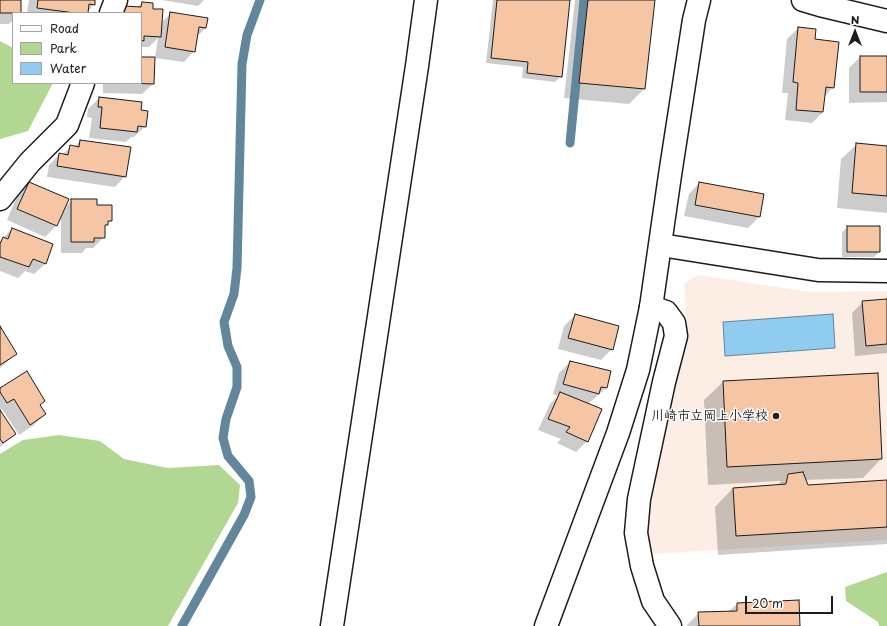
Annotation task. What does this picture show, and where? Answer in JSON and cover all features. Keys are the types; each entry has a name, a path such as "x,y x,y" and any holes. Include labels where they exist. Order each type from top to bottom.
{"street":[{"path":"111,12 116,0"},
{"path":"332,626 426,0"},
{"path":"546,626 618,433 638,370 651,307 694,20 699,0"},
{"path":"802,0 820,6 887,21"},
{"path":"0,199 30,162 66,125 83,84"},
{"path":"661,245 818,270 887,271"},
{"path":"651,307 666,312 674,323 676,336 664,382 638,499 636,533 642,566 653,601 670,626"}],"shaded area":[{"name":"川崎市立岡上小学校","path":"698,275 810,292 887,291 887,540 650,554 646,508 685,323 686,305 684,284"}],"green space":[{"path":"0,41 12,47 12,84 52,84 28,131 0,139"},
{"path":"59,435 100,441 124,459 168,468 219,465 240,485 238,503 168,626 0,626 0,454 23,440"},
{"path":"887,572 887,626 879,626 878,622 846,601 845,587"}],"water":[{"path":"833,314 835,348 725,356 723,322"}],"building":[{"path":"0,0 21,0 21,12 0,13"},
{"path":"38,0 95,0 95,5 89,4 88,12 67,12 37,8"},
{"path":"497,0 570,0 562,77 527,73 528,62 491,58"},
{"path":"588,0 655,0 645,89 579,83"},
{"path":"142,2 153,3 153,9 163,9 161,37 144,36 144,41 142,40 142,12 124,12 124,6 141,7"},
{"path":"170,12 208,18 206,28 199,27 195,52 165,47"},
{"path":"798,27 816,29 815,39 839,42 834,88 826,87 823,112 796,110 798,83 793,82"},
{"path":"860,56 887,56 887,92 860,92"},
{"path":"142,57 155,57 154,84 142,84"},
{"path":"99,97 142,102 141,110 148,111 146,127 138,126 137,132 100,128 102,107 98,107"},
{"path":"80,140 131,147 126,177 57,166 59,153 68,155 70,145 79,147"},
{"path":"856,143 887,146 887,196 852,193"},
{"path":"29,182 69,199 57,226 17,209"},
{"path":"699,182 764,194 760,217 695,205"},
{"path":"71,199 97,199 97,205 112,205 112,221 108,221 108,225 105,225 105,238 94,238 94,242 71,242"},
{"path":"847,226 880,226 880,252 847,252"},
{"path":"12,228 53,244 46,264 33,259 29,267 0,257 0,244 3,237 8,239"},
{"path":"887,299 887,344 866,346 862,301"},
{"path":"575,314 619,326 613,350 568,338"},
{"path":"0,326 17,354 0,365"},
{"path":"570,361 611,371 607,388 601,387 599,394 563,384"},
{"path":"27,371 45,401 40,405 46,414 30,425 14,399 7,403 0,392 0,388"},
{"path":"878,373 882,459 727,467 723,381"},
{"path":"560,392 602,409 588,442 566,432 570,427 548,419"},
{"path":"0,410 16,434 3,443 0,439"},
{"path":"803,472 808,485 887,480 887,527 736,536 733,488 786,484 788,474"},
{"path":"799,600 800,626 699,626 698,612 737,611 737,603"}],"waterway":[{"path":"182,626 244,515 251,497 249,481 228,456 223,438 226,419 237,387 237,367 228,346 224,322 234,294 237,268 242,64 247,35 260,0"},
{"path":"570,143 584,0"}],"place":[{"name":"川崎市立岡上小学校","path":"776,416"}]}
